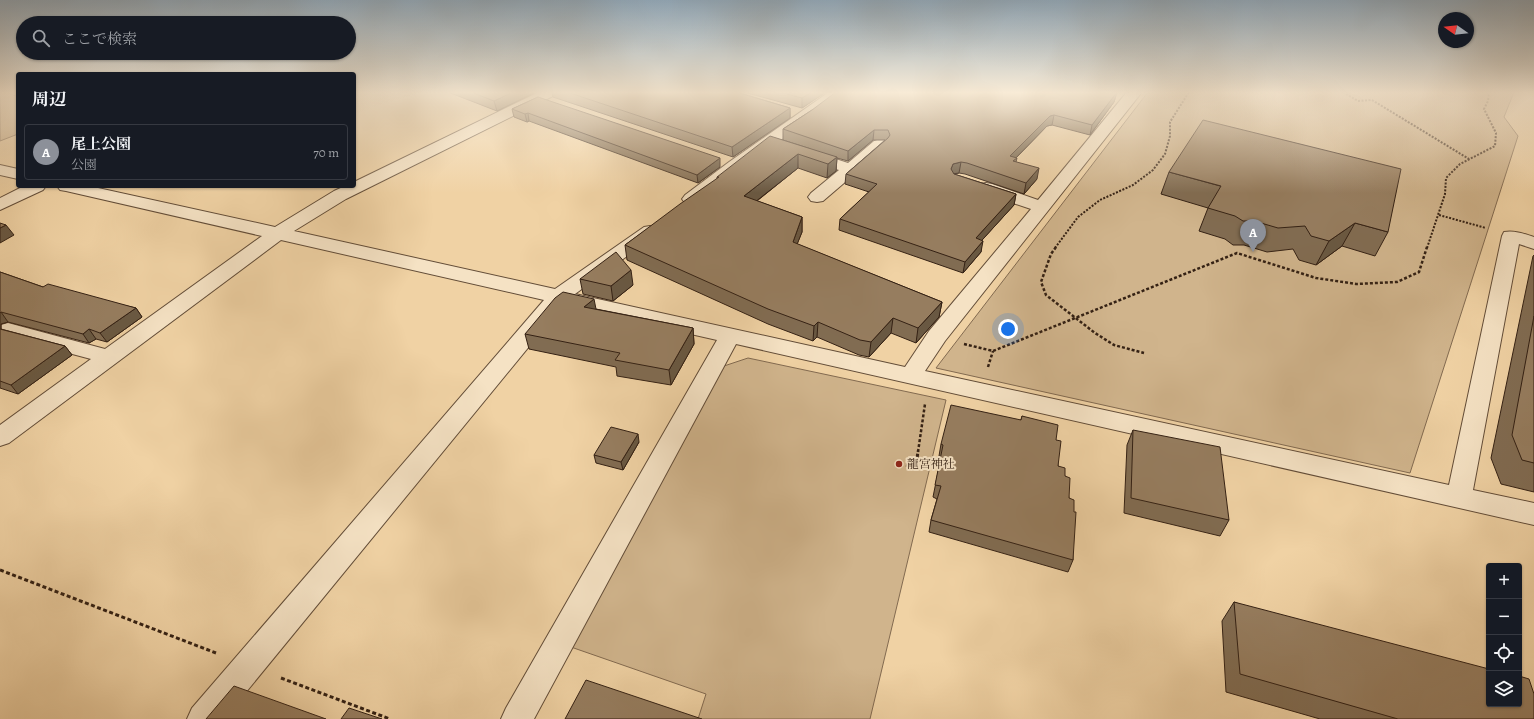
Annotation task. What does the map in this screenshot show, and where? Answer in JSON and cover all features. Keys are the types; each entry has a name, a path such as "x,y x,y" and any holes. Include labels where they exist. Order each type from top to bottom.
{"street":[{"path":"356,187 485,126"},
{"path":"781,146 792,126"},
{"path":"919,378 937,336 1042,207 1104,126"},
{"path":"817,197 880,144"},
{"path":"203,719 558,297 612,260 670,215 728,162 781,146 851,169"},
{"path":"0,170 16,174"},
{"path":"974,184 1042,207"},
{"path":"0,205 33,188"},
{"path":"75,188 919,378 1534,514"},
{"path":"0,437 277,234 340,195 355,188"},
{"path":"1459,498 1511,236 1534,243"},
{"path":"4,332 26,318"},
{"path":"4,332 109,357"},
{"path":"517,719 730,335"}],"path":[{"path":"1144,353 1114,345 1095,334 1046,295 1041,282 1051,254 1078,217 1100,200 1133,185 1153,170 1165,154 1170,136 1170,126"},
{"path":"1414,126 1470,160"},
{"path":"937,336 993,351 1237,253 1295,273 1330,281 1356,284 1398,282 1419,272 1439,215 1445,194 1446,178 1456,167 1484,155 1494,146 1496,133 1492,126"},
{"path":"1439,215 1474,224"},
{"path":"906,465 916,467 919,378"},
{"path":"0,570 390,719"}],"shaded area":[{"path":"0,126 16,126 16,135 0,141"},
{"path":"1122,126 1510,126 1518,136 1410,473 936,368"},
{"path":"748,358 946,400 870,719 698,719 706,694 568,646 724,366"}],"building":[{"path":"562,126 623,126 720,158 697,175"},
{"path":"668,126 764,126 732,147"},
{"path":"788,126 1040,126 1010,156 1017,158 1013,161 1039,168 1026,183 967,163 961,162 953,164 951,169 954,174 1016,194 976,238 983,241 965,262 840,219 877,184 846,174 888,138 890,135 888,130 874,130 848,151 783,129"},
{"path":"1199,126 1225,126 1401,169 1388,232 1355,223 1329,241 1311,236 1305,226 1278,228 1254,221 1243,221 1235,216 1208,208 1221,186 1169,172"},
{"path":"770,136 837,157 828,164 798,154 744,196 802,217 793,242 942,302 918,328 893,318 871,342 860,340 818,322 814,326 768,309 625,245 719,177 717,177"},
{"path":"0,223 6,225 0,228"},
{"path":"616,252 631,270 611,286 580,279"},
{"path":"0,272 43,287 48,284 136,308 100,333 89,329 83,334 1,312 0,313"},
{"path":"563,292 594,299 584,307 693,328 669,370 615,360 620,353 525,334 555,298"},
{"path":"1534,316 1534,463 1522,460 1512,435"},
{"path":"0,329 65,346 11,385 0,381"},
{"path":"951,405 1021,420 1022,416 1058,425 1056,440 1061,441 1058,466 1065,468 1065,476 1070,478 1069,498 1074,500 1074,512 1076,512 1073,560 931,520 941,486 935,485 943,445 941,444"},
{"path":"611,427 638,434 621,462 594,455"},
{"path":"1133,430 1220,447 1229,520 1131,498"},
{"path":"1234,602 1486,668 1486,707 1522,707 1522,677 1529,679 1534,694 1534,719 1398,719 1240,674"},
{"path":"586,680 702,719 565,719"},
{"path":"234,686 326,719 206,719"},
{"path":"349,708 382,719 341,719"}],"place":[{"name":"尾上公園","path":"1253,252"},
{"name":"龍宮神社","path":"899,464"}]}
